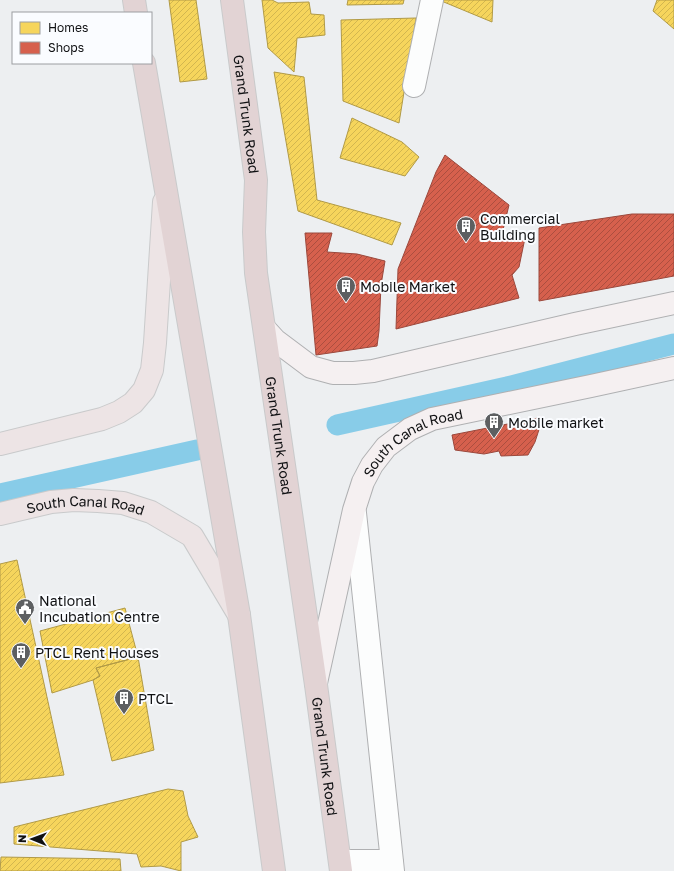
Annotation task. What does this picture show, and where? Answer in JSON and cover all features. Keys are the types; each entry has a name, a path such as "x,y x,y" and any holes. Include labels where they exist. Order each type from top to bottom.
{"highway":[{"path":"134,0 136,12"},
{"name":"Grand Trunk Road","path":"232,0 256,180 254,232 256,273 276,340 273,385 316,685 340,866"},
{"path":"144,64 238,615 274,871"}],"main road":[{"path":"0,444 102,419 119,412 133,403 144,390 152,370 155,343 165,181"},
{"path":"276,340 311,367 333,373 354,373 373,371 575,324 674,303"},
{"name":"South Canal Road","path":"316,685 354,510 363,482 372,465 386,447 410,429 432,419 674,368"},
{"name":"South Canal Road","path":"0,514 51,502 74,500 98,500 123,503 152,512 192,536 238,615"}],"street":[{"path":"414,86 432,0"},
{"path":"340,866 392,866 354,510"}],"building: Homes":[{"path":"169,0 196,0 207,79 180,82"},
{"path":"262,0 272,0 278,3 309,2 311,14 324,15 325,35 297,38 294,72 268,48"},
{"path":"348,0 404,0 403,4 347,5"},
{"path":"439,0 493,0 492,22"},
{"path":"657,0 674,0 674,29 653,11"},
{"path":"416,18 399,123 343,101 341,20"},
{"path":"274,72 304,77 317,200 401,223 392,245 298,211"},
{"path":"352,118 402,142 419,157 405,176 340,158"},
{"name":"PTCL Rent Houses","path":"17,560 64,775 0,783 0,564"},
{"path":"125,608 138,657 96,668 100,676 93,680 52,693 40,631"},
{"name":"PTCL","path":"138,657 154,750 112,761 93,680 100,676 96,668"},
{"path":"168,789 183,791 188,816 198,837 181,842 181,871 161,866 141,867 137,854 14,844 14,827"},
{"path":"1,857 120,859 121,871 0,871"}],"building: Shops":[{"name":"Commercial Building","path":"445,155 509,205 502,234 525,238 519,267 512,275 519,298 396,329 398,269 436,172"},
{"path":"632,214 674,214 674,276 539,301 539,228"},
{"name":"Mobile Market","path":"305,233 332,233 327,252 357,254 385,261 381,285 377,346 316,355"},
{"name":"Mobile market","path":"543,417 535,442 528,455 501,456 499,451 484,454 455,450 452,435"}],"waterway":[{"path":"337,425 507,387 674,344"},
{"path":"0,494 197,450"}],"place":[{"name":"Commercial Building","path":"466,243"},
{"name":"Mobile Market","path":"346,303"},
{"name":"Mobile market","path":"494,439"},
{"name":"National Incubation Centre","path":"25,625"},
{"name":"PTCL Rent Houses","path":"21,669"},
{"name":"PTCL","path":"124,715"}]}
